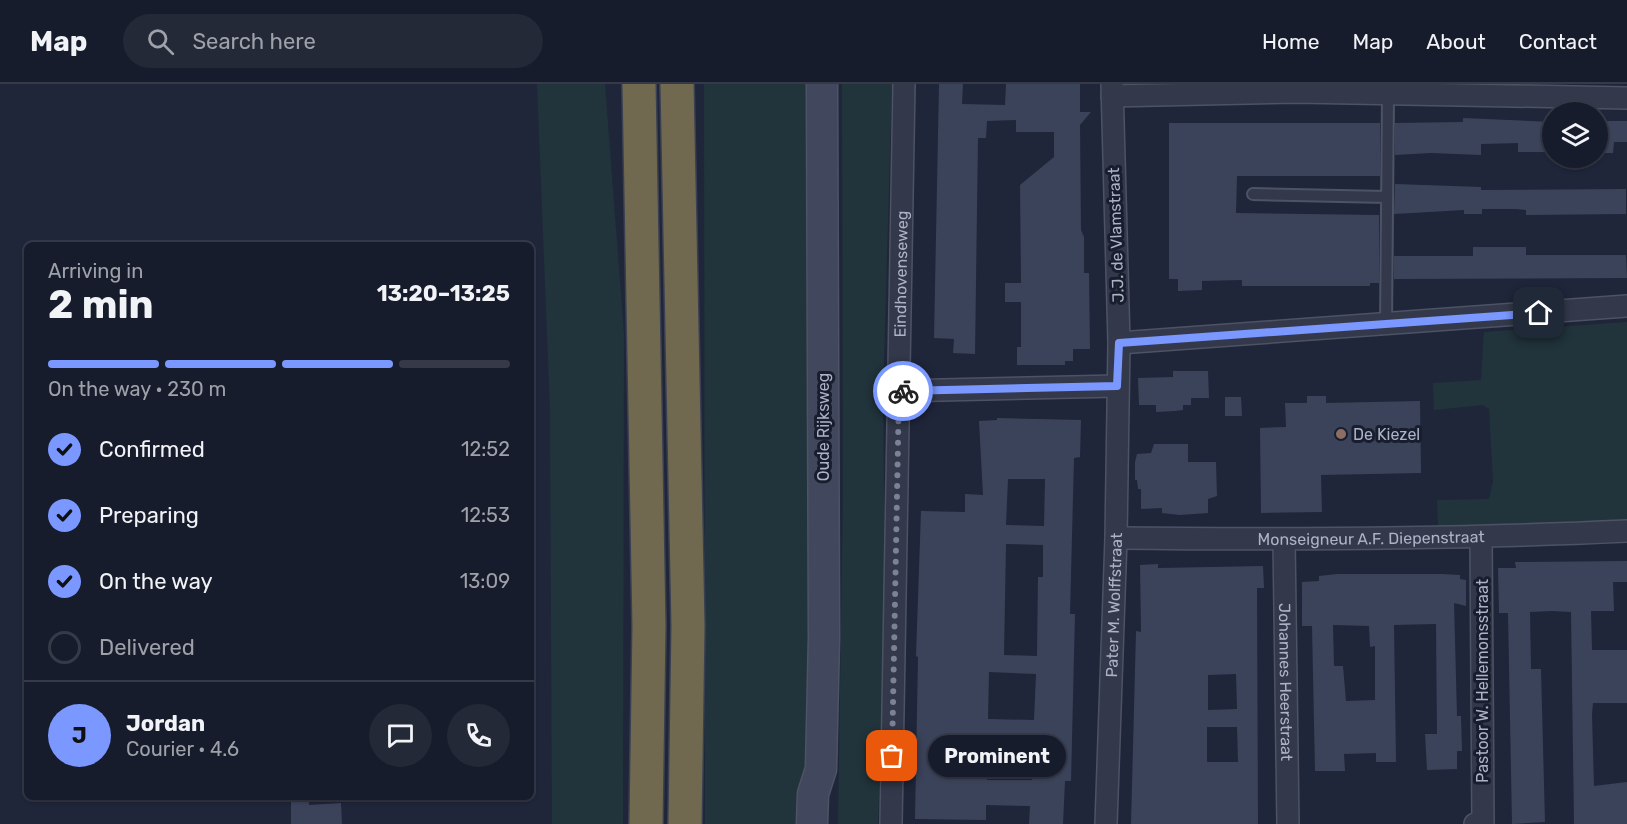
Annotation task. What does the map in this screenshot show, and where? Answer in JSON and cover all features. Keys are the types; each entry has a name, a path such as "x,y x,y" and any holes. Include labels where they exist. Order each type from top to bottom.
{"highway":[{"path":"639,84 649,626 646,824"},
{"path":"677,84 688,626 685,824"}],"main road":[{"name":"Oude Rijksweg","path":"812,824 813,794 821,769 824,638 822,84"},
{"name":"Oude Rijksweg","path":"821,769 830,795 830,824"}],"street":[{"name":"Eindhovenseweg","path":"891,824 904,84"},
{"path":"1112,90 1298,88 1388,95 1470,89 1627,98"},
{"name":"J.J. de Vlamstraat","path":"1112,90 1119,343 1117,386"},
{"path":"1119,343 1627,306"},
{"path":"899,391 1117,386"},
{"name":"Pater M. Wolffstraat","path":"1106,824 1116,538 1117,386"},
{"name":"Monseigneur A.F. Diepenstraat","path":"1116,538 1284,540 1481,538 1627,531"},
{"name":"Pastoor W. Hellemonsstraat","path":"1481,538 1483,824"},
{"name":"Johannes Heerstraat","path":"1284,540 1288,824"},
{"path":"1475,824 1483,824"}],"lane":[{"path":"1386,325 1388,95"},
{"path":"1253,194 1387,196"}],"shaded area":[{"path":"537,84 605,84 624,334 623,824 552,824 550,408"},
{"path":"704,84 811,84 814,453 807,824 705,824"},
{"path":"842,84 892,84 883,395 885,605 878,824 838,824 843,497"},
{"path":"1627,322 1627,521 1438,527 1437,500 1489,499 1493,481 1489,409 1483,405 1434,410 1433,383 1481,380 1484,332"}],"building":[{"path":"939,84 963,84 962,104 1005,105 1006,84 1080,84 1080,112 1091,112 1080,125 1081,230 1084,237 1084,273 1089,273 1090,349 1073,349 1073,361 1065,361 1065,365 1017,365 1017,347 1021,347 1021,302 1005,302 1005,283 1021,283 1020,185 1054,157 1054,132 1016,132 1016,120 987,121 986,138 978,138 975,354 953,353 954,339 934,338"},
{"path":"1463,118 1542,122 1542,152 1518,152 1518,143 1481,144 1481,155 1431,153 1395,155 1395,123 1463,122"},
{"path":"1608,121 1627,121 1627,142 1614,142 1613,153 1608,153"},
{"path":"1169,123 1380,123 1380,176 1237,176 1236,213 1379,215 1379,283 1370,283 1370,286 1242,286 1242,280 1202,281 1202,290 1178,291 1178,279 1169,279"},
{"path":"1395,184 1481,187 1481,190 1626,189 1626,214 1526,215 1526,210 1482,209 1482,214 1464,214 1464,210 1394,214"},
{"path":"1473,247 1526,247 1526,255 1626,255 1627,278 1394,279 1394,256 1473,256"},
{"path":"1173,371 1208,371 1209,398 1191,398 1191,405 1183,405 1183,410 1175,411 1156,412 1156,405 1139,405 1138,378 1173,377"},
{"path":"1307,396 1326,396 1326,403 1420,401 1421,473 1321,475 1322,512 1261,513 1260,428 1286,427 1285,403 1307,403"},
{"path":"1225,397 1241,397 1242,416 1225,416"},
{"path":"997,418 1081,420 1080,457 1074,458 1070,614 1075,614 1071,781 1065,781 1063,824 1029,824 1030,806 986,805 986,820 915,819 918,657 916,656 921,511 965,512 965,494 983,495 979,421 997,420","holes":["1008,479 1045,479 1044,526 1006,525","1006,544 1043,545 1043,577 1038,577 1037,656 1004,655","989,672 1036,674 1034,720 988,719","988,738 1034,738 1032,780 987,780"]},
{"path":"1154,444 1188,444 1188,462 1216,462 1217,496 1208,499 1208,513 1180,515 1162,513 1162,508 1141,509 1141,489 1138,489 1137,480 1135,480 1135,462 1137,454 1151,453"},
{"path":"1627,561 1627,582 1613,582 1614,611 1591,611 1592,650 1627,650 1627,703 1593,703 1592,714 1594,786 1627,782 1627,824 1574,824 1571,612 1552,611 1530,612 1531,669 1541,669 1545,822 1512,824 1508,613 1499,613 1498,568 1516,568 1515,562"},
{"path":"1158,564 1158,568 1263,566 1264,588 1257,588 1258,824 1131,824 1136,631 1141,632 1140,565","holes":["1236,674 1237,709 1208,710 1208,675","1207,727 1237,727 1238,762 1207,762"]},
{"path":"1441,574 1460,575 1460,579 1466,580 1466,606 1454,603 1457,716 1461,716 1462,751 1457,751 1457,769 1427,770 1425,734 1437,734 1436,624 1394,625 1396,762 1376,762 1376,753 1344,754 1345,771 1315,771 1312,626 1302,626 1302,582 1319,581 1319,576","holes":["1333,625 1369,626 1370,647 1375,646 1375,700 1346,701 1343,666 1334,666"]},
{"path":"291,800 309,800 309,805 341,803 342,824 291,824"}],"way so far":[{"path":"892,756 899,391 903,391"}],"place":[{"name":"De Kiezel","path":"1341,434"},
{"name":"Prominent","path":"892,756"}],"route":[{"path":"903,391 1117,386 1119,343 1539,313"}]}
